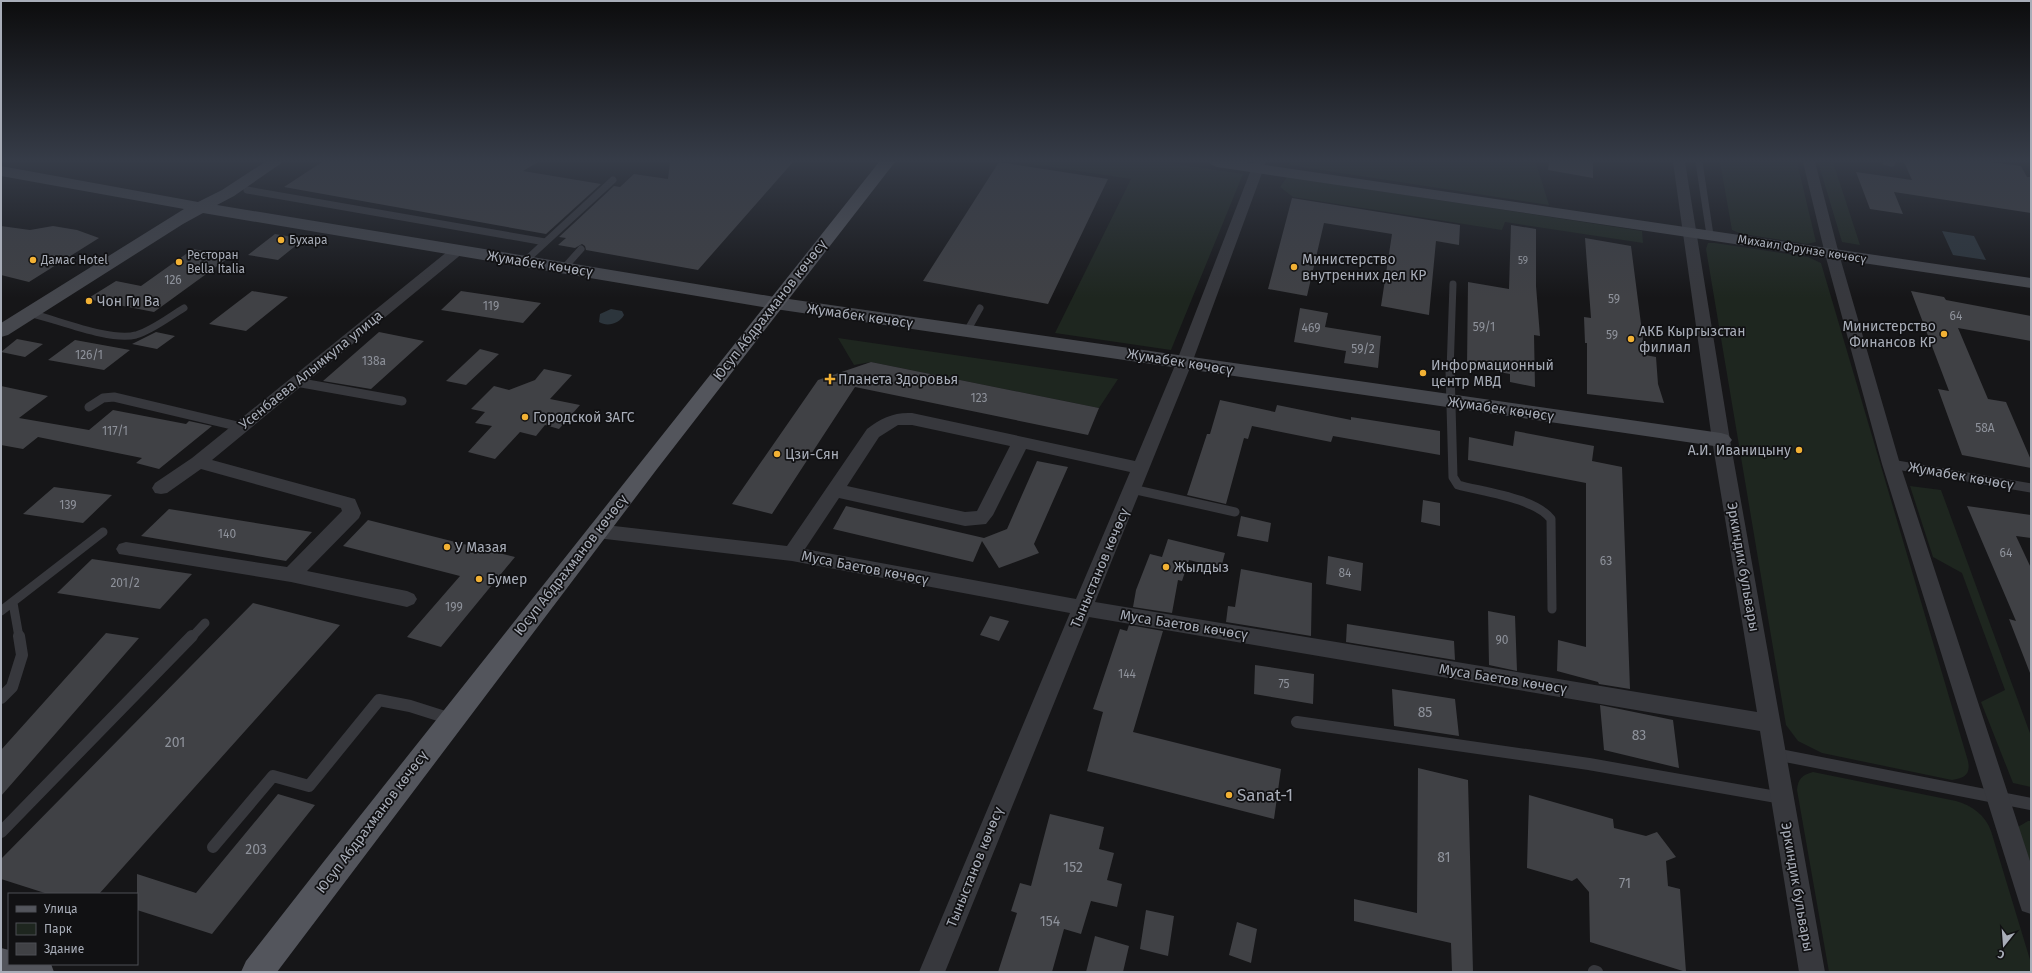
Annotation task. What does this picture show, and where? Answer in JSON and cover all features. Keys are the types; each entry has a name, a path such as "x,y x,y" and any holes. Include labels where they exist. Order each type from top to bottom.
{"main road":[{"name":"Юсуп Абдрахманов көчөсү","path":"257,972 451,718 774,303 851,207"},
{"path":"1,964 38,972"}],"street":[{"name":"Жумабек көчөсү","path":"200,207 774,303 1722,440"},
{"name":"Тыныстанов көчөсү","path":"932,972 1184,363 1243,207"},
{"name":"Михаил Фрунзе көчөсү","path":"1534,207 1832,254 2031,283"},
{"name":"Эркиндик бульвары","path":"1686,207 1722,440 1812,972"},
{"path":"1820,207 1832,254 1892,464 2031,902"},
{"path":"1,331 177,220 203,208"},
{"name":"Усенбаева Алымкула улица","path":"161,488 198,462 242,427 458,250"},
{"path":"792,554 873,433 884,423 893,419 912,419 1141,468"},
{"path":"834,490 965,519 979,519 984,515 1021,442"},
{"path":"198,462 349,504 352,513 290,575"},
{"name":"Муса Баетов көчөсү","path":"598,531 792,554 1083,608 1769,723"},
{"path":"126,549 290,575 407,599"}],"lane":[{"path":"347,207 545,242"},
{"path":"526,262 545,242 583,207"},
{"path":"1706,207 1710,235"},
{"path":"564,268 581,249"},
{"path":"1453,284 1450,381 1452,402 1453,477 1458,485 1532,504 1545,511 1551,519 1552,609"},
{"path":"29,313 118,337 135,336 184,308"},
{"path":"967,331 980,308"},
{"path":"296,382 402,401"},
{"path":"89,406 103,398 114,397 242,427"},
{"name":"Жумабек көчөсү","path":"1892,464 2031,488"},
{"path":"1132,489 1235,512"},
{"path":"1,611 103,532"},
{"path":"1,698 12,687 22,655 13,603"},
{"path":"1,832 205,623"},
{"path":"213,846 273,776 309,786 379,700 410,706 451,718"},
{"path":"1296,722 1699,781 1782,798"},
{"path":"1775,754 1999,799 2031,804"}],"green space":[{"path":"1117,207 1229,207 1171,350 1055,333"},
{"path":"1359,207 1487,207 1642,231 1643,243 1505,222 1502,230"},
{"path":"1728,207 1808,207 1816,242 1807,244 1742,234 1732,230"},
{"path":"1832,207 1848,207 1860,245 1842,242"},
{"path":"1708,243 1808,257 1821,263 1968,761 1968,770 1966,775 1963,777 1952,780 1822,753 1798,741 1786,725 1706,249"},
{"path":"838,338 1118,379 1099,408 871,362 854,365"},
{"path":"1910,486 1941,490 2031,736 2031,787 2013,783 1981,702 2005,690 1962,573 1933,557"},
{"path":"1813,772 1956,801 1973,808 1978,812 1985,820 1991,831 2031,963 2031,972 1829,972 1797,790 1798,783 1801,778"},
{"path":"2028,821 2031,821 2031,865 2018,827"}],"shaded area":[{"path":"1942,231 1974,236 1986,260 1953,255"},
{"path":"611,309 622,311 624,315 619,321 613,324 602,324 599,322 600,314"}],"building":[{"path":"398,207 575,207 546,234"},
{"path":"591,207 753,207 698,270 586,250 585,246 582,244 575,248 558,245 566,238 559,237"},
{"path":"970,207 1094,207 1048,304 923,281"},
{"name":"Министерство внутренних дел КР","path":"1290,207 1351,207 1460,225 1459,245 1436,241 1429,315 1381,306 1392,234 1324,223 1307,296 1268,289"},
{"path":"1869,207 1900,207 1903,214 1870,209"},
{"path":"1995,207 2031,207 2031,213"},
{"path":"1511,225 1536,229 1536,286 1540,336 1534,335 1535,387 1510,382 1510,374 1467,366 1468,282 1509,289"},
{"name":"Дамас Hotel","path":"1,226 30,230 53,226 77,230 99,238 29,282 1,275"},
{"path":"275,234 304,239 278,260 248,255"},
{"path":"1585,238 1631,246 1645,355 1656,357 1658,384 1664,403 1587,394 1587,343 1585,343 1584,317 1591,318"},
{"path":"193,249 231,256 154,312 87,299 116,281 141,286"},
{"path":"252,291 288,297 246,331 209,324"},
{"path":"461,291 541,303 523,323 441,310"},
{"path":"1911,291 1944,297 1946,300 2031,316 2031,341 1958,328 1988,399 2006,402 2031,460 2031,468 1962,455 1938,389 1949,391"},
{"path":"1300,308 1328,313 1325,327 1381,336 1378,368 1344,363 1346,351 1294,342"},
{"path":"156,332 175,336 157,349 132,344"},
{"path":"379,332 424,341 371,389 323,381"},
{"path":"17,339 43,344 25,357 1,352"},
{"path":"75,340 130,350 104,370 48,360"},
{"path":"480,349 499,354 466,385 446,381"},
{"path":"871,362 1099,408 1088,435 855,387 772,514 732,504 818,380"},
{"name":"Городской ЗАГС","path":"544,369 572,375 550,399 580,405 559,429 545,425 536,436 520,432 495,459 468,452 492,426 475,423 485,412 471,409 494,386 509,390 535,380"},
{"path":"1,386 48,396 19,418 89,430 113,410 186,424 189,421 212,426 159,469 136,463 142,458 38,437 23,449 1,445"},
{"path":"1220,400 1275,412 1277,405 1351,420 1351,417 1440,431 1440,455 1333,436 1331,442 1252,426 1248,439 1244,438 1226,504 1187,495 1207,434 1210,434"},
{"path":"1515,431 1594,446 1592,461 1622,467 1630,689 1599,684 1598,682 1557,671 1558,640 1586,647 1586,483 1468,460 1469,437 1513,446"},
{"path":"1037,461 1068,467 1034,544 1039,553 999,568 982,541 973,562 833,529 846,506 984,538 1007,529"},
{"path":"54,487 112,495 83,523 23,514"},
{"path":"1423,500 1440,503 1440,526 1421,522"},
{"path":"1967,506 2031,515 2031,538 2016,536 2031,568 2031,673 2009,619 2016,621"},
{"path":"169,509 312,532 286,561 141,536"},
{"path":"1241,516 1271,523 1268,542 1237,536"},
{"path":"368,520 515,557 441,647 407,637 460,576 343,546"},
{"path":"1168,539 1225,553 1221,568 1189,560 1182,581 1178,580 1172,613 1133,607 1136,590 1150,554 1162,557"},
{"path":"1328,556 1363,563 1361,591 1326,584"},
{"path":"92,559 192,574 160,609 57,593"},
{"path":"1241,569 1312,583 1311,636 1226,622 1228,606 1235,607"},
{"path":"253,603 340,625 100,893 45,893 1,879 1,859"},
{"path":"1488,611 1515,616 1517,671 1489,665"},
{"path":"990,616 1009,621 999,641 980,635"},
{"path":"1347,624 1454,641 1455,660 1346,642"},
{"name":"Sanat-1","path":"1129,625 1163,631 1133,732 1281,769 1274,819 1087,771 1103,712 1093,709 1120,629 1127,631"},
{"path":"106,633 139,638 1,796 1,750"},
{"path":"1255,665 1314,674 1313,704 1254,694"},
{"path":"1392,689 1455,699 1459,736 1394,726"},
{"path":"1600,705 1673,720 1679,768 1604,750"},
{"path":"1418,768 1468,780 1473,972 1452,972 1451,943 1354,921 1354,899 1417,913"},
{"path":"278,794 315,805 212,934 138,910 137,874 196,893"},
{"path":"1529,795 1613,819 1614,828 1646,836 1657,832 1676,857 1666,861 1668,886 1680,889 1686,972 1590,942 1589,892 1577,878 1572,881 1527,868"},
{"path":"1050,814 1104,827 1099,849 1114,853 1107,880 1122,884 1117,907 1091,901 1081,934 1064,929 1052,972 998,972 1017,913 1011,911 1020,883 1031,886"},
{"path":"1146,910 1174,916 1168,956 1140,949"},
{"path":"1237,922 1257,929 1251,963 1229,955"},
{"path":"1095,936 1129,946 1123,972 1086,972"}],"place":[{"name":"Бухара","path":"281,240"},
{"name":"Дамас Hotel","path":"33,260"},
{"name":"Ресторан Bella Italia","path":"179,262"},
{"name":"Министерство внутренних дел КР","path":"1294,267"},
{"name":"Чон Ги Ва","path":"89,301"},
{"name":"Министерство Финансов КР","path":"1944,334"},
{"name":"АКБ Кыргызстан филиал","path":"1631,339"},
{"name":"Информационный центр МВД","path":"1423,373"},
{"name":"Планета Здоровья","path":"830,379"},
{"name":"Городской ЗАГС","path":"525,417"},
{"name":"А.И. Иваницыну","path":"1799,450"},
{"name":"Цзи-Сян","path":"777,454"},
{"name":"У Мазая","path":"447,547"},
{"name":"Жылдыз","path":"1166,567"},
{"name":"Бумер","path":"479,579"},
{"name":"Sanat-1","path":"1229,795"}]}
